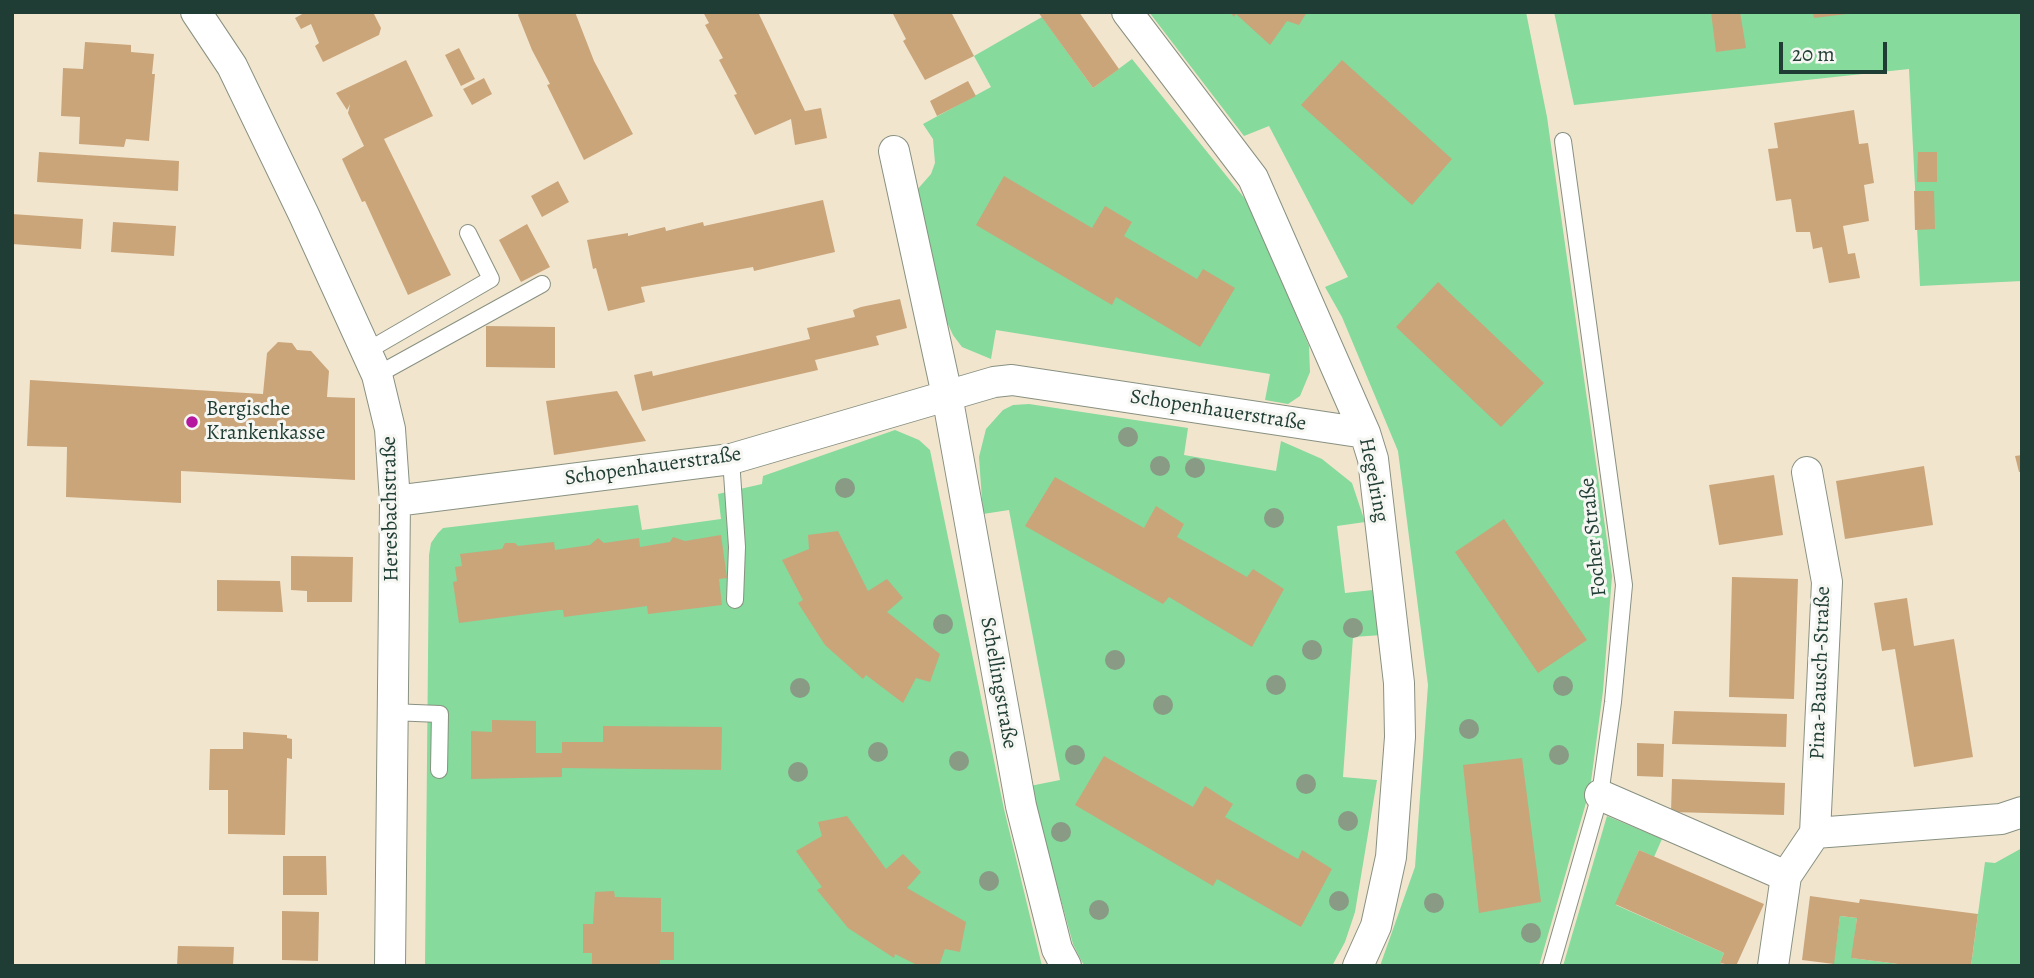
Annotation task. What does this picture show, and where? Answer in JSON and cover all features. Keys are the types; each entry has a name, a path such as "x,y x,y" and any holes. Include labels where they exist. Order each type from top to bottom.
{"street":[{"name":"Heresbachstraße","path":"196,12 232,66 372,363 390,429 395,501 390,966"},
{"name":"Hegelring","path":"1126,12 1253,178 1365,433 1378,489 1399,683 1400,737 1391,857 1376,926 1358,966"},
{"path":"894,151 947,395"},
{"name":"Schopenhauerstraße","path":"395,501 731,459 947,395 1012,380 1365,433"},
{"name":"Schellingstraße","path":"947,395 1021,806 1057,949 1066,966"},
{"name":"Pina-Bausch-Straße","path":"1807,471 1826,582 1815,833"},
{"path":"1600,796 1786,876"},
{"path":"1773,966 1786,876 1815,833 2001,819 2022,812"}],"lane":[{"name":"Focher Straße","path":"1551,966 1600,796 1613,702 1624,585 1563,141"},
{"path":"372,363 491,279 468,233"},
{"path":"372,363 542,284"},
{"path":"731,459 737,547 735,600"},
{"path":"391,712 440,714 439,770"}],"green space":[{"path":"1149,12 1526,12 1547,117 1612,576 1603,691 1590,789 1539,966 1380,966 1415,867 1428,685 1398,451 1342,317 1325,287 1348,277 1269,126 1244,136"},
{"path":"1554,12 2022,12 2022,281 1920,286 1909,69 1574,105"},
{"path":"1042,17 1093,88 1132,59 1250,205 1309,346 1310,372 1300,396 1288,404 1265,400 1270,374 996,330 991,359 962,347 953,335 945,318 916,191 931,174 935,163 933,139 923,124 991,87 974,56"},
{"path":"1029,404 1188,428 1184,455 1276,471 1281,441 1322,459 1352,483 1365,522 1337,526 1345,593 1373,590 1382,635 1353,637 1343,777 1377,780 1355,912 1345,942 1332,966 1085,966 1082,962 1073,944 1030,786 1060,780 1009,510 983,514 979,457 986,429 1003,410 1013,405"},
{"path":"895,430 919,440 930,450 1004,809 1042,966 425,966 429,555 431,543 438,533 443,528 638,505 642,530 721,519 718,494 762,484 763,476"},
{"path":"1607,816 1662,839 1654,857 1639,850 1616,905 1724,953 1720,963 1726,966 1563,966"},
{"path":"2022,848 2022,966 1971,966 1985,862 1995,863"},
{"path":"1840,916 1857,918 1852,958 1914,966 1833,966"}],"building":[{"path":"306,12 373,12 381,28 379,35 323,62 315,46 319,43 311,24 301,29 295,18"},
{"path":"520,12 575,12 594,61 633,134 584,160 547,85 550,84 532,50 518,15"},
{"path":"703,12 758,12 805,111 821,108 827,138 795,145 791,119 755,135 719,60 723,58 705,25 709,23"},
{"path":"892,12 951,12 974,56 925,80 903,41 906,39"},
{"path":"1038,12 1079,12 1119,69 1093,88"},
{"path":"1230,12 1307,12 1299,25 1287,21 1270,45 1236,14 1234,17"},
{"path":"1711,12 1740,12 1746,48 1716,52"},
{"path":"1813,12 1847,12 1847,14 1814,18"},
{"path":"85,42 131,45 131,52 154,54 152,74 155,74 149,141 126,139 124,147 79,144 80,117 61,116 63,68 83,69"},
{"path":"459,48 475,79 461,86 445,55"},
{"path":"406,60 433,116 384,139 451,275 408,295 365,201 362,202 342,159 364,146 348,113 350,104 347,110 336,93"},
{"path":"1342,60 1452,159 1412,205 1301,105"},
{"path":"484,78 492,94 472,105 463,89"},
{"path":"968,81 976,96 937,116 930,101"},
{"path":"1854,110 1859,144 1868,143 1874,183 1864,185 1869,221 1843,226 1848,254 1855,253 1860,278 1829,283 1822,247 1813,249 1810,232 1796,232 1791,199 1776,201 1768,149 1778,148 1774,123"},
{"path":"39,152 179,161 178,191 37,182"},
{"path":"1918,152 1937,152 1937,182 1917,182"},
{"path":"1004,176 1092,228 1105,206 1132,222 1124,236 1197,279 1203,269 1235,288 1200,347 1116,297 1112,305 976,225"},
{"path":"558,181 569,202 542,217 531,196"},
{"path":"1914,191 1934,191 1935,229 1915,230"},
{"path":"823,200 835,252 754,271 753,267 641,287 645,302 608,311 596,268 593,269 587,240 628,233 628,236 665,227 666,231 703,222 704,226"},
{"path":"12,214 83,219 81,249 12,244"},
{"path":"113,222 176,226 174,256 111,252"},
{"path":"527,224 550,267 521,282 499,240"},
{"path":"1438,282 1544,383 1501,427 1396,327"},
{"path":"900,299 907,328 876,336 879,345 815,360 818,370 642,411 634,375 652,371 653,376 810,339 807,328 855,317 853,310 861,307"},
{"path":"486,326 555,327 555,368 486,367"},
{"name":"Bergische Krankenkasse","path":"278,342 292,343 297,350 311,351 329,371 327,397 355,398 355,480 181,471 181,503 66,497 67,447 27,446 30,380 263,394 267,353"},
{"path":"617,391 646,441 554,455 546,401"},
{"path":"2022,455 2022,472 2019,472 2015,456"},
{"path":"1924,466 1933,525 1845,539 1836,481"},
{"path":"1774,475 1783,535 1719,545 1709,485"},
{"path":"1055,477 1144,528 1156,506 1184,524 1177,537 1247,577 1253,569 1284,589 1252,647 1169,597 1163,604 1025,526"},
{"path":"1504,519 1587,640 1538,673 1455,552"},
{"path":"838,531 868,591 887,579 903,598 887,612 940,654 930,682 916,678 903,703 866,675 863,679 825,645 798,603 803,600 782,560 809,549 808,535"},
{"path":"721,535 727,578 719,579 722,605 648,614 647,606 564,617 563,610 558,610 459,623 453,582 457,581 455,567 462,566 460,554 502,549 505,543 515,543 518,546 554,542 555,550 590,545 598,538 604,543 639,538 640,547 670,542 673,537 685,541"},
{"path":"291,556 353,557 352,602 307,602 307,591 291,590"},
{"path":"1732,577 1798,579 1794,699 1729,697"},
{"path":"217,580 280,581 283,612 217,611"},
{"path":"1907,598 1914,646 1954,639 1973,757 1914,767 1895,649 1882,651 1874,603"},
{"path":"1674,711 1787,714 1786,747 1672,744"},
{"path":"492,720 536,721 536,753 562,753 562,742 603,742 603,726 722,727 721,770 562,768 562,777 471,779 471,731 492,732"},
{"path":"243,732 287,735 287,738 292,739 292,759 287,758 285,835 228,834 228,790 209,790 210,749 243,749"},
{"path":"1637,743 1664,744 1663,777 1637,776"},
{"path":"1104,756 1193,807 1205,786 1233,804 1225,817 1298,859 1302,850 1332,869 1301,927 1217,879 1213,886 1075,805"},
{"path":"1522,758 1541,902 1479,913 1463,765"},
{"path":"1672,779 1785,783 1784,815 1671,812"},
{"path":"847,816 886,869 903,854 921,872 907,888 966,922 960,952 945,949 939,966 919,966 895,954 894,958 848,928 817,890 822,887 796,851 822,836 818,822"},
{"path":"1639,850 1764,904 1736,966 1720,963 1724,953 1615,904"},
{"path":"283,856 326,856 327,895 283,895"},
{"path":"614,891 615,897 661,898 661,932 674,932 674,960 660,960 660,966 592,966 592,953 583,953 583,924 593,924 595,892"},
{"path":"1810,896 1859,903 1860,899 1978,914 1971,966 1914,966 1851,958 1857,918 1840,916 1834,964 1802,960"},
{"path":"282,911 319,912 318,961 282,960"},
{"path":"178,946 234,947 233,966 177,966"}],"place":[{"name":"Bergische Krankenkasse","path":"192,422"}]}
